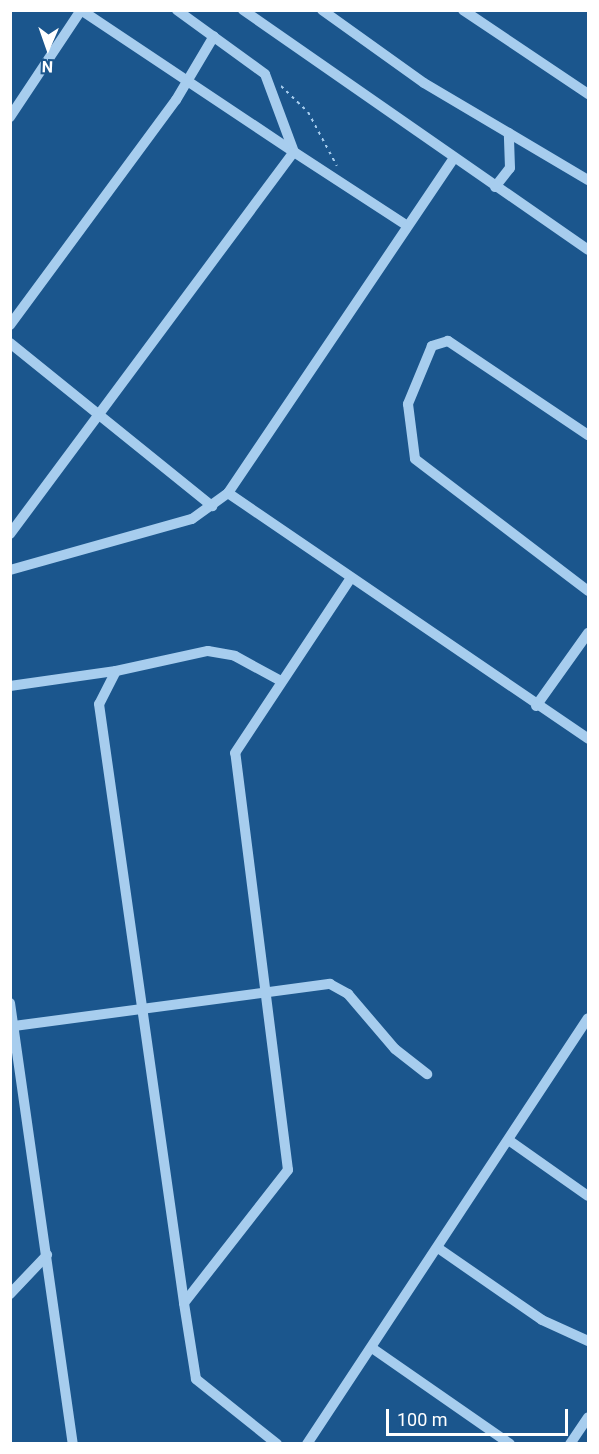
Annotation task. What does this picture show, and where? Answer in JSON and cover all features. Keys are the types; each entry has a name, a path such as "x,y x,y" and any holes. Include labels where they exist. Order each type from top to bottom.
{"street":[{"path":"10,117 81,10 186,82 348,184 406,225"},
{"path":"177,10 265,74 294,152"},
{"path":"243,10 453,159 588,250"},
{"path":"322,10 424,83 588,180"},
{"path":"463,10 588,94"},
{"path":"10,326 186,82 214,36"},
{"path":"495,187 510,168 509,133"},
{"path":"10,534 98,412 294,152"},
{"path":"10,570 192,519 228,493 406,225 453,159"},
{"path":"588,435 448,341 432,346 408,404 416,459 588,591"},
{"path":"10,343 212,506"},
{"path":"228,493 350,579 588,739"},
{"path":"184,1303 288,1170 234,767 242,741 279,680 350,579"},
{"path":"536,706 588,633"},
{"path":"10,686 116,671 208,651 235,656 279,680"},
{"path":"116,671 99,704 140,1009 196,1379 277,1443"},
{"path":"14,1026 334,985 427,1074"},
{"path":"10,1003 14,1026 13,1038 47,1255 73,1443"},
{"path":"307,1443 510,1141 588,1018"},
{"path":"578,1033 588,1040"},
{"path":"510,1141 588,1196"},
{"path":"438,1248 542,1320 588,1341"},
{"path":"10,1294 47,1255"},
{"path":"372,1348 510,1443"},
{"path":"570,1443 588,1417"}],"path":[{"path":"265,74 308,112 348,184"}]}
